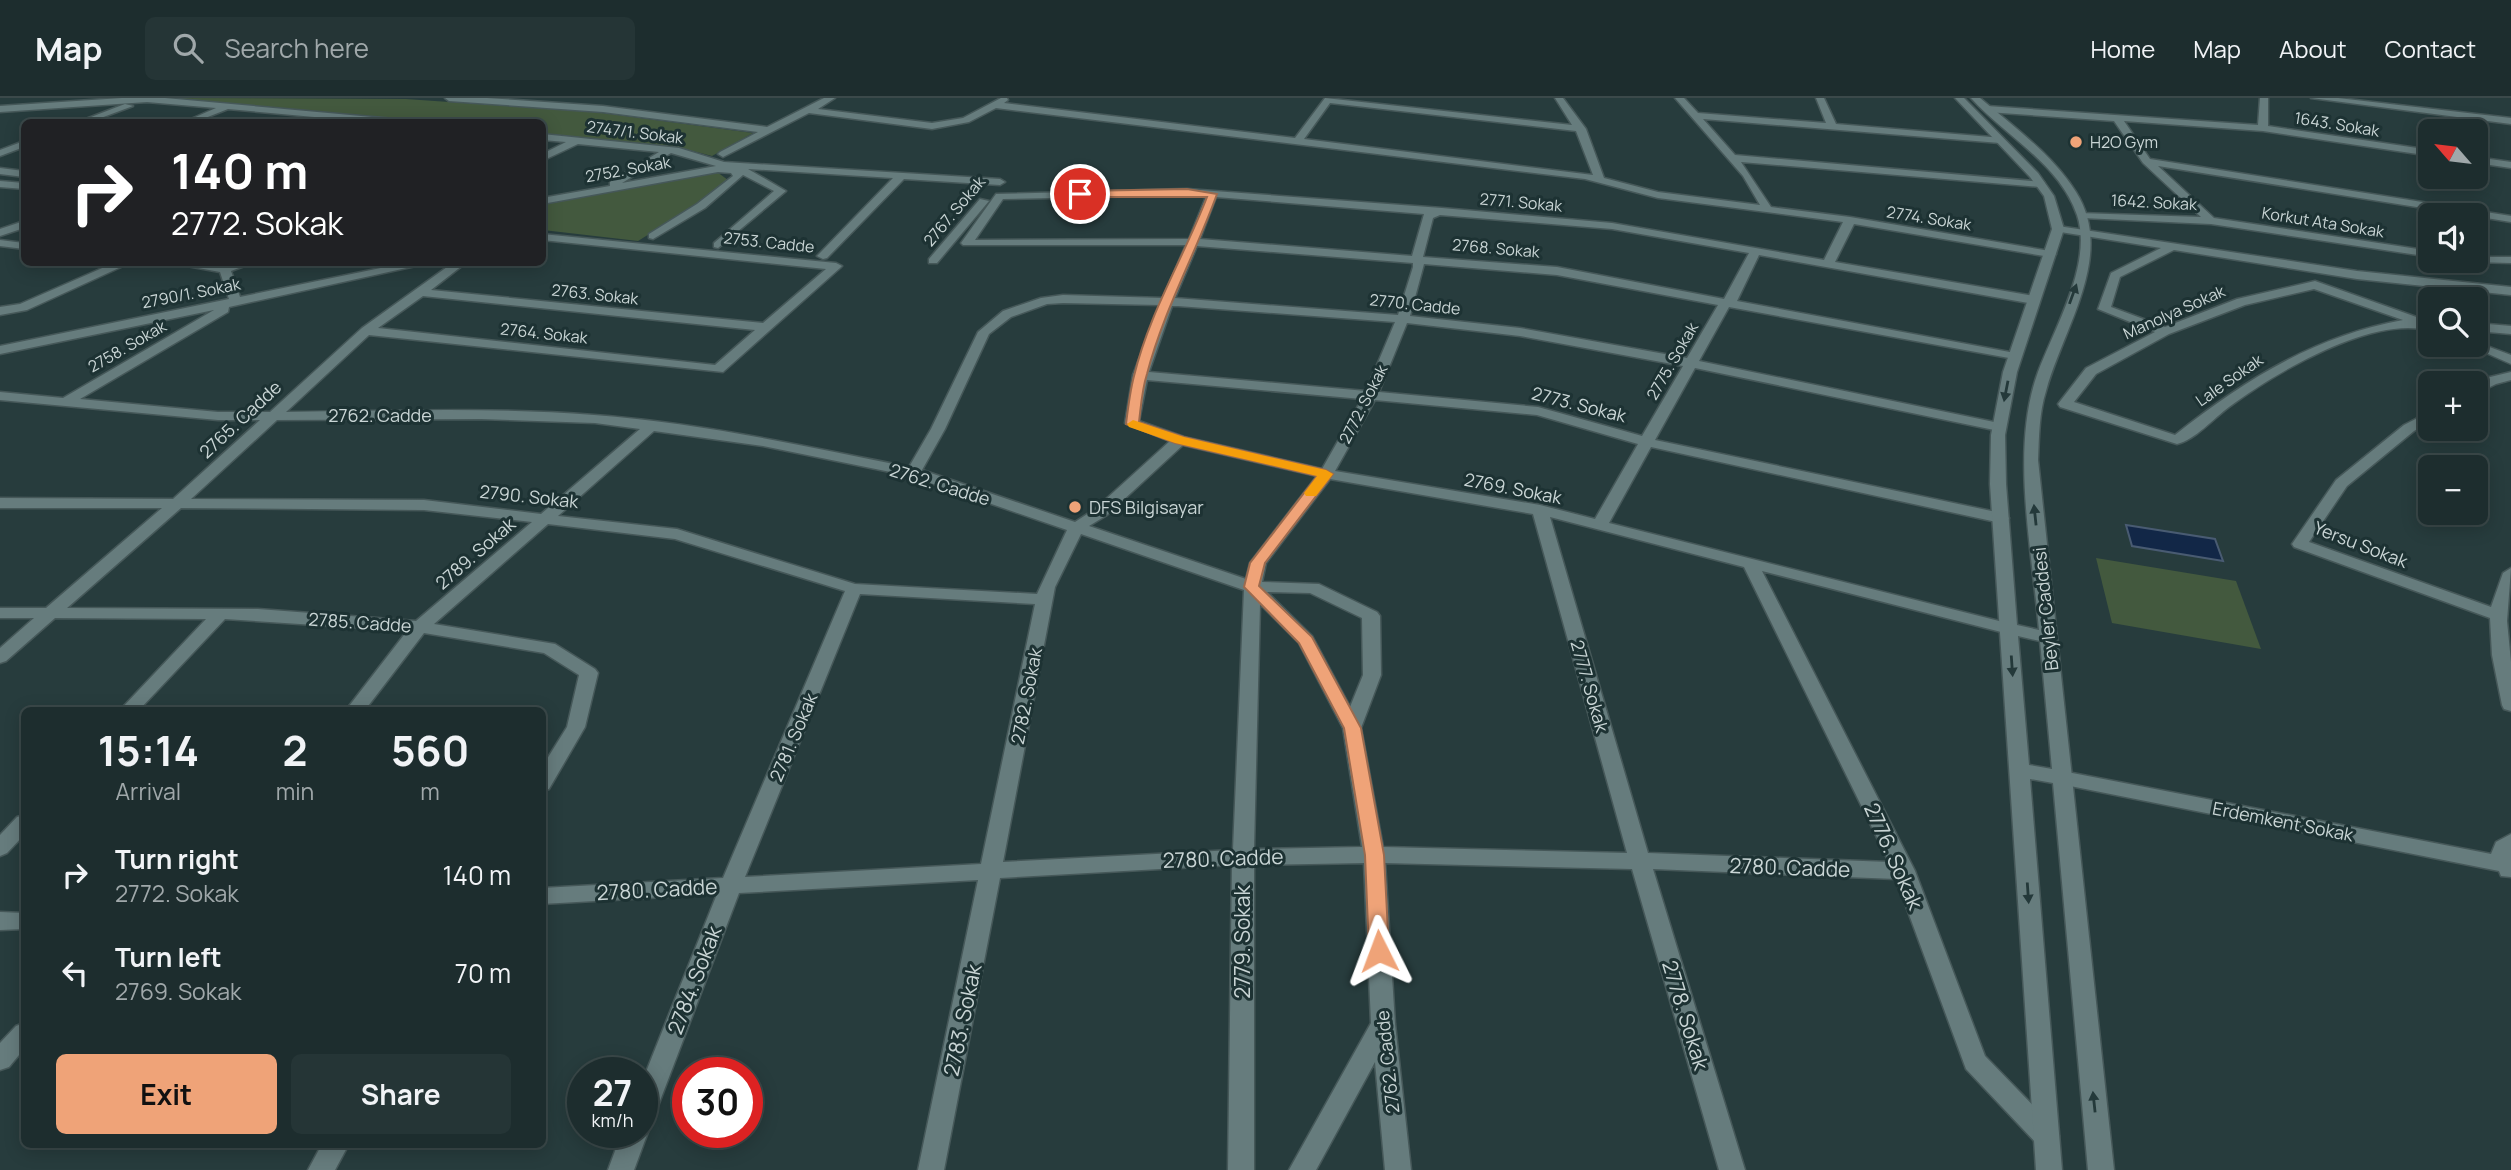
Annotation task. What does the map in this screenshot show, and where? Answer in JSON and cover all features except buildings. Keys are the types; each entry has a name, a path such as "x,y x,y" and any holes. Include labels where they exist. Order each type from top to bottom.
{"street":[{"path":"449,98 502,99 603,109 766,130"},
{"path":"721,162 766,130 831,98"},
{"path":"807,110 932,126 966,120 1007,98"},
{"path":"1559,98 1593,153 1599,180"},
{"path":"1679,98 1747,175 1767,208"},
{"path":"1820,98 1832,127"},
{"path":"2263,128 2264,98"},
{"path":"2315,98 2511,121"},
{"path":"91,119 147,99"},
{"path":"0,109 147,99 362,119"},
{"path":"1297,142 1328,100 1581,130"},
{"path":"1973,104 2000,140 2049,196 2058,229 2357,275 2511,291"},
{"name":"1643. Sokak","path":"1973,104 2118,119 2263,128 2418,151"},
{"name":"Beyler Caddesi","path":"1973,104 2059,176 2083,215 2087,233 2077,285 2038,393 2032,425 2034,498 2101,1170"},
{"name":"2774. Sokak","path":"994,105 1472,162 1599,180 1658,195 1850,220 2050,254"},
{"path":"196,119 228,107"},
{"path":"297,119 309,114"},
{"path":"1695,116 2000,140"},
{"name":"1642. Sokak","path":"2118,119 2147,160 2211,220"},
{"name":"2747/1. Sokak","path":"546,137 669,150 721,162"},
{"path":"546,156 576,141"},
{"path":"0,153 21,145"},
{"path":"604,189 669,150"},
{"path":"1732,158 2040,184"},
{"path":"2147,160 2511,219"},
{"path":"718,245 781,191 739,169 736,164 721,162"},
{"name":"2752. Sokak","path":"546,200 721,162"},
{"path":"2488,162 2511,165"},
{"path":"739,169 901,176"},
{"path":"653,236 701,206 739,176 739,169"},
{"path":"0,171 21,174"},
{"path":"823,256 901,176"},
{"name":"2767. Sokak","path":"901,176 1000,182 933,261"},
{"path":"0,184 21,186"},
{"name":"2771. Sokak","path":"967,243 1000,196 1187,192 1612,226 2034,300"},
{"name":"2769. Sokak","path":"1212,194 1195,242 1166,302 1140,375 1132,424 1180,440 1326,474 1540,510 1751,565 2048,637"},
{"name":"2772. Sokak","path":"1252,587 1258,563 1326,474 1371,395 1403,319 1419,267 1418,259 1428,216 1442,211"},
{"name":"1642. Sokak","path":"2083,215 2211,220"},
{"path":"1828,264 1850,220"},
{"name":"Korkut Ata Sokak","path":"2211,220 2418,252"},
{"path":"0,233 21,224"},
{"name":"Beyler Caddesi","path":"2049,1170 2001,518 2000,427 2015,357 2058,229"},
{"name":"2753. Cadde","path":"546,237 836,266 718,369"},
{"name":"2768. Sokak","path":"967,243 1195,242 1558,271 2015,357"},
{"path":"0,243 21,246"},
{"path":"2165,331 2104,309 2115,275 2174,246"},
{"name":"2775. Sokak","path":"1599,526 1691,363 1733,298 1755,252"},
{"path":"2488,260 2511,260"},
{"path":"0,310 23,307 118,266"},
{"path":"201,266 225,269 236,266"},
{"name":"2790/1. Sokak","path":"0,350 410,266"},
{"name":"2765. Cadde","path":"0,657 178,503 366,331 457,266"},
{"path":"225,269 236,302"},
{"name":"Manolya Sokak","path":"2065,404 2091,371 2165,331 2241,302 2315,285 2418,321"},
{"name":"2763. Sokak","path":"421,292 766,327"},
{"name":"2770. Cadde","path":"913,472 938,429 984,332 1007,314 1045,301 1063,299 1166,302 1403,319 1520,332 1691,363 2000,427"},
{"name":"2758. Sokak","path":"66,402 236,302"},
{"name":"Lale Sokak","path":"2065,404 2177,440 2231,396 2284,363 2360,332 2418,325"},
{"path":"2488,328 2511,330"},
{"name":"2764. Sokak","path":"366,331 718,369"},
{"path":"2488,351 2511,360"},
{"name":"2773. Sokak","path":"1140,375 1538,411 1646,442 2001,518"},
{"path":"2488,383 2511,376"},
{"name":"2762. Cadde","path":"0,396 218,416 481,415 595,419 763,442 913,472 1252,587 1306,640 1352,728 1374,855 1383,1024 1398,1170"},
{"name":"Yersu Sokak","path":"2418,423 2342,483 2300,544 2500,616"},
{"name":"2789. Sokak","path":"357,707 421,627 651,427"},
{"path":"1076,528 1101,512 1180,440"},
{"name":"2790. Sokak","path":"0,503 424,505 677,534 854,589 1045,599"},
{"name":"2777. Sokak","path":"1540,510 1640,861"},
{"name":"2782. Sokak","path":"992,869 1047,587 1076,528"},
{"name":"2776. Sokak","path":"1751,565 1905,872 1975,1062 2046,1136"},
{"path":"2511,573 2502,587 2498,645 2511,705"},
{"path":"1252,587 1313,588 1371,616 1372,675 1352,728"},
{"name":"2779. Sokak","path":"1241,1170 1243,856 1252,587"},
{"name":"2781. Sokak","path":"731,885 854,589"},
{"name":"2785. Cadde","path":"0,613 258,614 421,627 549,648 589,673 576,727 546,777"},
{"path":"133,707 220,614"},
{"name":"Erdemkent Sokak","path":"2020,770 2508,869"},
{"path":"0,848 21,825"},
{"path":"2508,869 2501,855 2504,847 2511,842"},
{"name":"2780. Cadde","path":"546,896 1243,856 1374,855 1640,861 1905,872"},
{"name":"2778. Sokak","path":"1640,861 1732,1170"},
{"name":"2783. Sokak","path":"931,1170 992,869"},
{"name":"2784. Sokak","path":"658,1073 731,885"},
{"path":"0,921 21,921"},
{"path":"1302,1170 1383,1024"},
{"path":"0,1060 21,1036"},
{"path":"321,1170 334,1148"},
{"path":"621,1170 629,1148"}],"green space":[{"path":"170,98 406,99 595,112 753,133 712,156 685,149 546,135 546,119 390,119"},
{"path":"717,172 728,180 709,197 638,241 546,230 546,203"},
{"path":"2096,558 2236,581 2261,649 2112,623"}],"water":[{"path":"2126,525 2215,539 2223,561 2132,546"}],"slow traffic":[{"path":"1133,424 1180,440 1326,474 1311,493"}],"place":[{"name":"H2O Gym","path":"2076,142"},
{"name":"DFS Bilgisayar","path":"1075,507"}],"route":[{"path":"1080,194 1212,194 1195,242 1166,302 1140,375 1132,424 1180,440 1326,474 1258,563 1252,587 1306,640 1352,728 1374,855 1379,951"}]}
